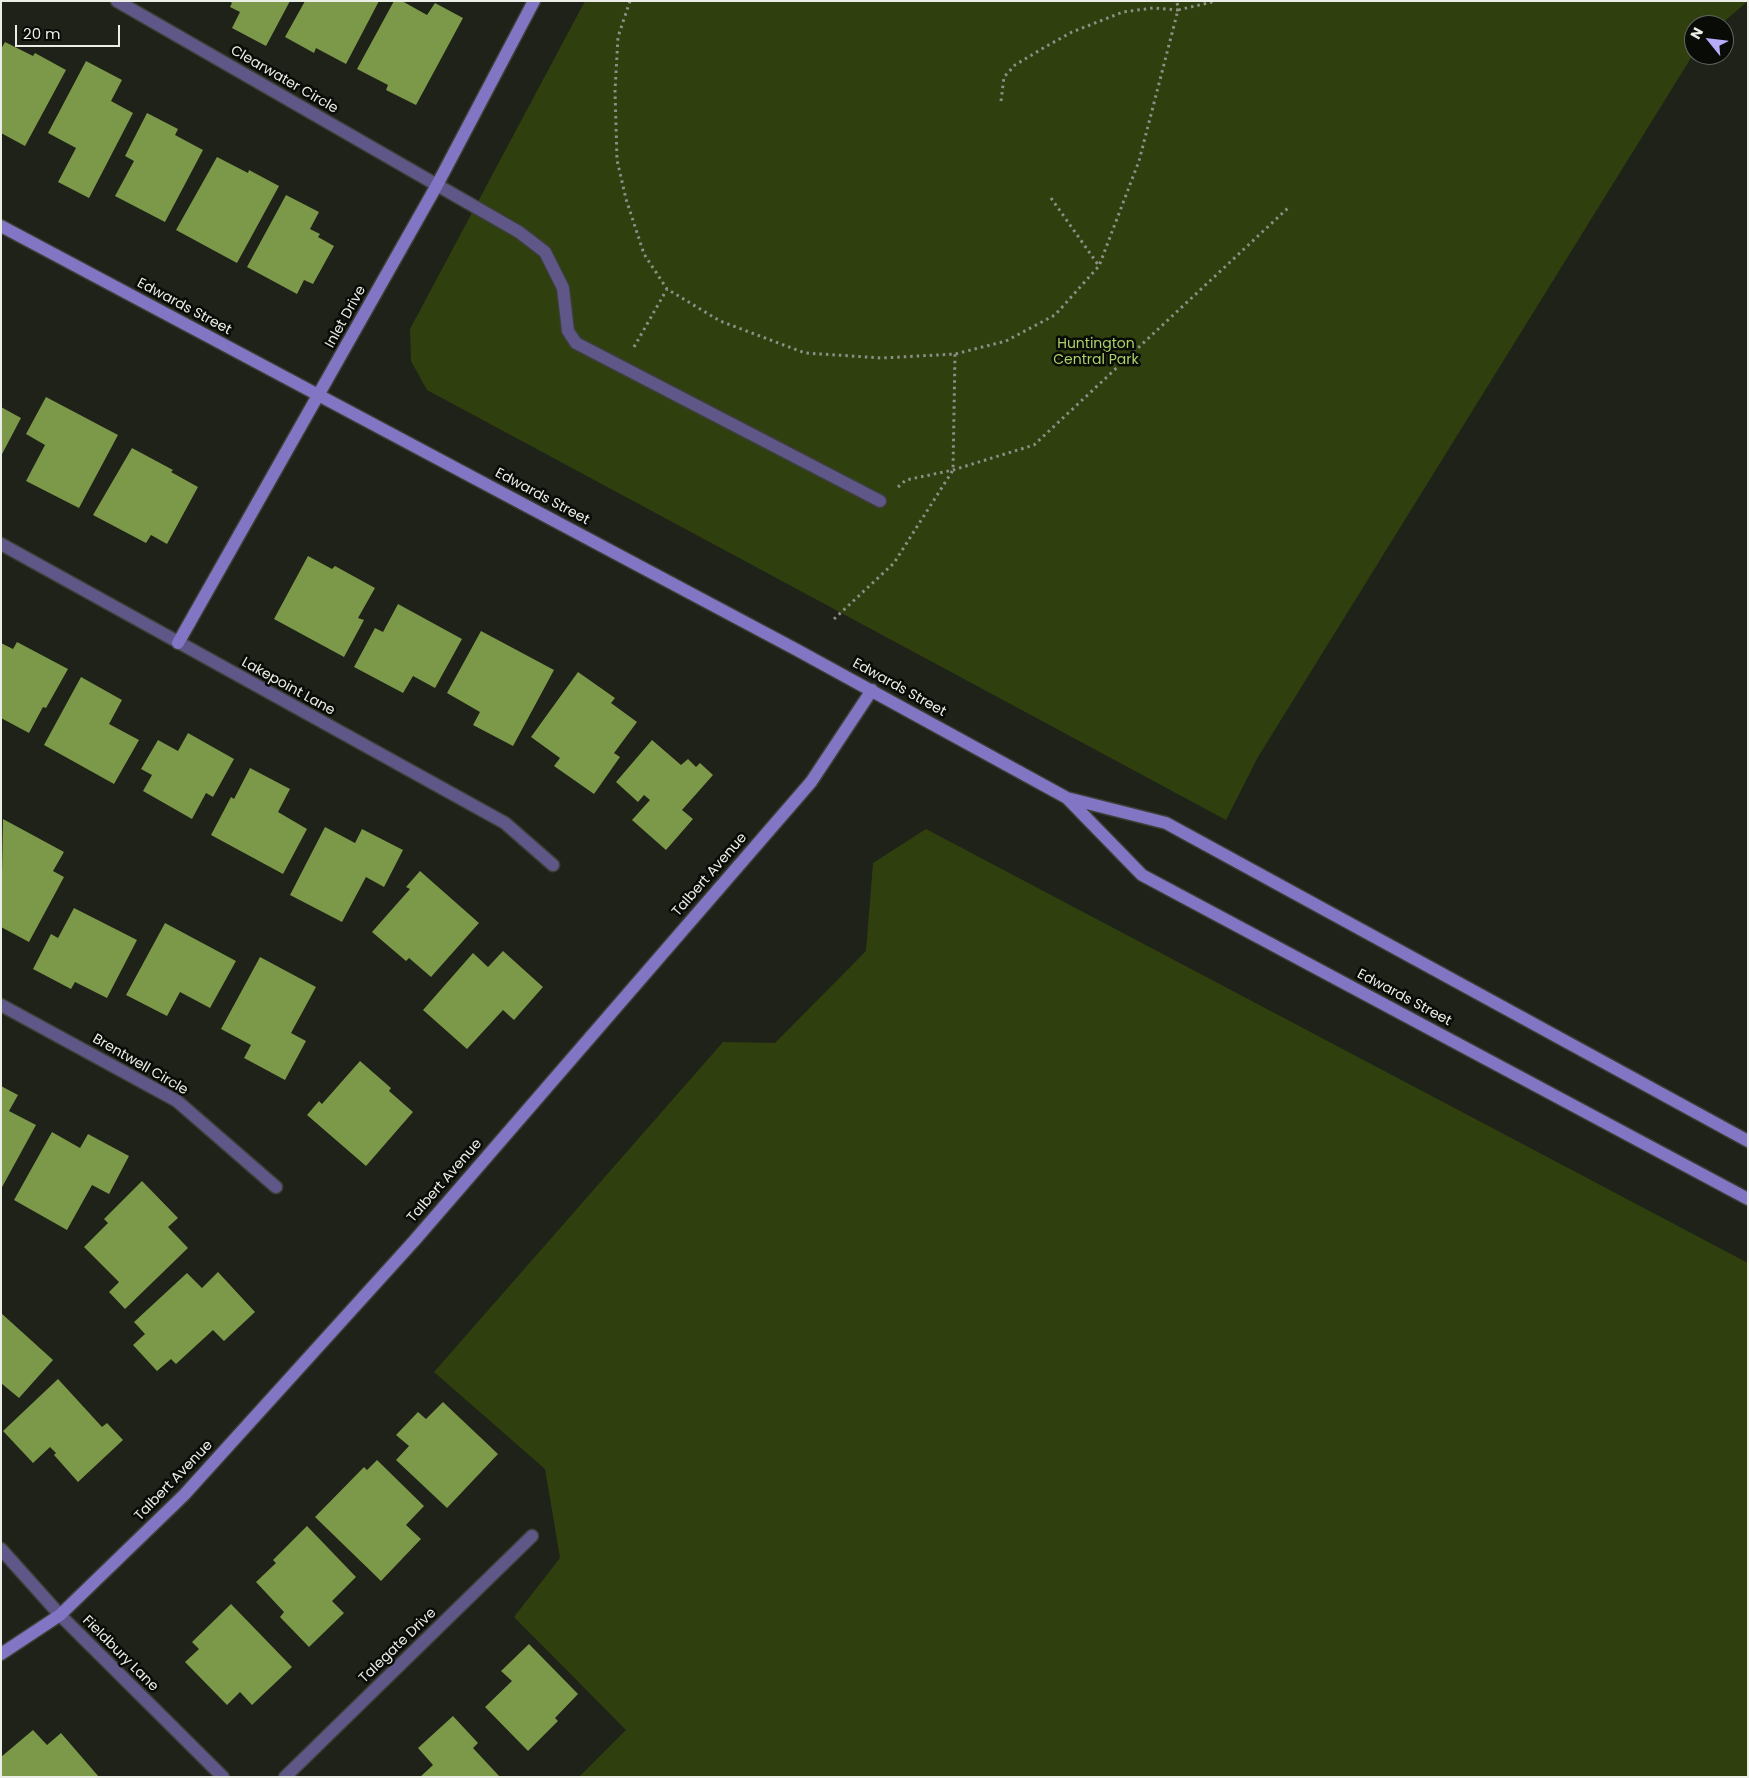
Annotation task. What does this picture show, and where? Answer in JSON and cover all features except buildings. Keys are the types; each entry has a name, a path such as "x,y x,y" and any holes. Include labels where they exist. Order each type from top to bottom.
{"main road":[{"name":"Inlet Drive","path":"178,643 319,397 437,185 534,1"},
{"name":"Edwards Street","path":"1,226 872,690 1067,798 1166,823 1748,1141"},
{"name":"Talbert Avenue","path":"1,1654 60,1615 184,1495 414,1240 812,782 872,690"},
{"name":"Edwards Street","path":"1067,798 1142,875 1748,1199"}],"street":[{"name":"Clearwater Circle","path":"117,1 519,232 545,252 563,288 568,330 576,343 880,501"},
{"name":"Lakepoint Lane","path":"1,544 505,823 553,865"},
{"name":"Brentwell Circle","path":"1,1005 177,1101 276,1187"},
{"name":"Talegate Drive","path":"285,1777 532,1536"},
{"name":"Fieldbury Lane","path":"1,1549 60,1615 222,1777"}],"path":[{"path":"630,1 618,38 615,91 617,160 644,254 667,289 720,321 805,353 882,358 955,354 1006,341 1055,315 1099,266 1139,161 1178,10 1177,1"},
{"path":"1001,101 1004,77 1015,65 1072,32 1123,12 1153,8 1178,10 1216,1"},
{"path":"1051,198 1099,266"},
{"path":"880,501 906,480 953,470 1034,445 1288,208"},
{"path":"622,367 667,289"},
{"path":"834,619 894,563 953,470 955,354"}],"green space":[{"name":"Huntington Central Park","path":"585,1 1748,1 1732,15 1684,15 1684,65 1687,65 1258,757 1226,820 427,390 411,361 410,329"},
{"path":"926,829 1748,1263 1748,1777 579,1777 626,1730 514,1617 560,1558 545,1469 434,1372 723,1042 775,1043 866,951 873,863"}]}
